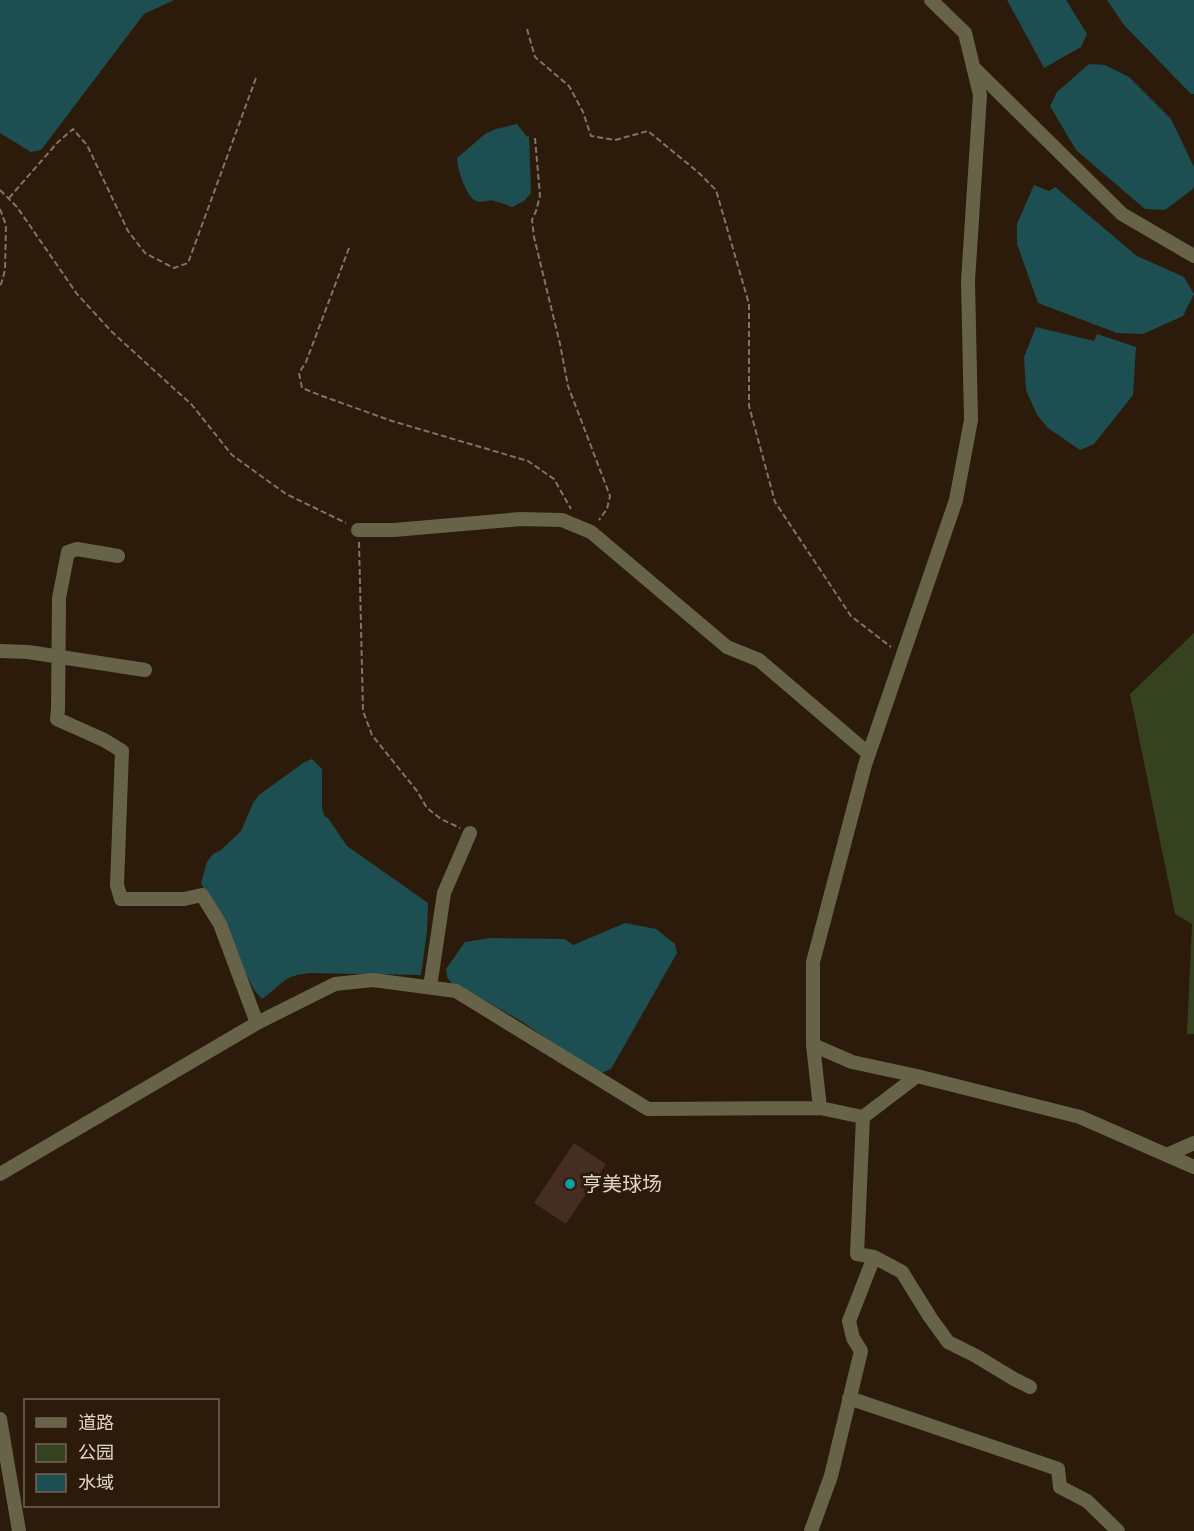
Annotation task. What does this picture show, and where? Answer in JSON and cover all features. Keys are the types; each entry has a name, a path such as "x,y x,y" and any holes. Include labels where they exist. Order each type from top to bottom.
{"street":[{"path":"820,1108 813,1045 813,962 869,754 956,500 971,420 968,281 980,95 965,33 931,0"},
{"path":"974,68 1122,214 1194,256"},
{"path":"358,530 394,530 521,519 562,520 591,532 727,647 759,660 869,754"},
{"path":"118,556 77,549 68,552 58,598 57,719 104,740 122,751 117,885 121,899 184,899 202,895 220,924 256,1023"},
{"path":"0,651 28,652 145,670"},
{"path":"430,987 444,893 470,833"},
{"path":"0,1174 256,1023 335,984 372,980 456,991 648,1109 820,1108 863,1117 917,1076"},
{"path":"813,1045 852,1062 1080,1117 1194,1167"},
{"path":"863,1117 857,1254 874,1257 902,1272 948,1342 1030,1387"},
{"path":"1167,1155 1194,1143"},
{"path":"811,1531 831,1476 861,1352 853,1338 849,1321 874,1257"},
{"path":"849,1398 1058,1469 1060,1487 1087,1501 1118,1531"},
{"path":"0,1419 20,1531"}],"path":[{"path":"526,29 535,57 569,86 583,112 591,136 615,140 648,131 716,190 749,304 748,406 775,502 851,616 902,656"},
{"path":"9,198 57,143 73,129 87,145 128,231 145,253 174,268 188,263 256,78"},
{"path":"535,138 540,196 532,220 534,237 568,386 610,496 607,509 591,532"},
{"path":"0,190 17,207 77,294 112,332 192,405 231,455 286,494 358,530 363,711 372,735 417,791 427,808 441,819 470,833"},
{"path":"0,209 6,225 5,270 0,288"},
{"path":"349,248 306,362 298,373 302,388 392,421 528,461 554,478 571,508"}],"green space":[{"path":"1194,633 1194,1034 1187,1034 1192,924 1175,914 1130,694"}],"water":[{"path":"0,0 174,0 144,14 41,150 31,152 0,133"},
{"path":"1007,0 1066,0 1087,34 1081,47 1044,68"},
{"path":"1107,0 1194,0 1194,94 1191,94 1124,25"},
{"path":"1089,64 1105,65 1129,77 1171,119 1194,167 1194,186 1165,210 1145,209 1076,150 1050,106 1057,92"},
{"path":"517,124 527,137 529,135 531,193 524,201 512,207 499,202 476,201 469,194 463,182 457,158 485,134"},
{"path":"1034,185 1049,191 1055,187 1137,256 1184,277 1194,294 1183,316 1143,334 1117,333 1038,303 1017,244 1017,224"},
{"path":"1036,327 1094,341 1097,334 1136,347 1133,395 1094,444 1080,450 1048,428 1037,415 1026,390 1024,357"},
{"path":"312,759 322,769 322,809 325,817 347,846 428,903 421,975 300,974 283,982 262,999 254,990 201,883 207,862 213,854 221,850 241,831 259,795"},
{"path":"625,923 656,929 675,944 677,953 611,1069 599,1074 521,1021 452,984 447,977 446,969 465,942 490,938 565,939 573,945"}],"building":[{"name":"亨美球场","path":"574,1143 606,1164 566,1224 534,1203"}],"place":[{"name":"亨美球场","path":"570,1184"}]}
